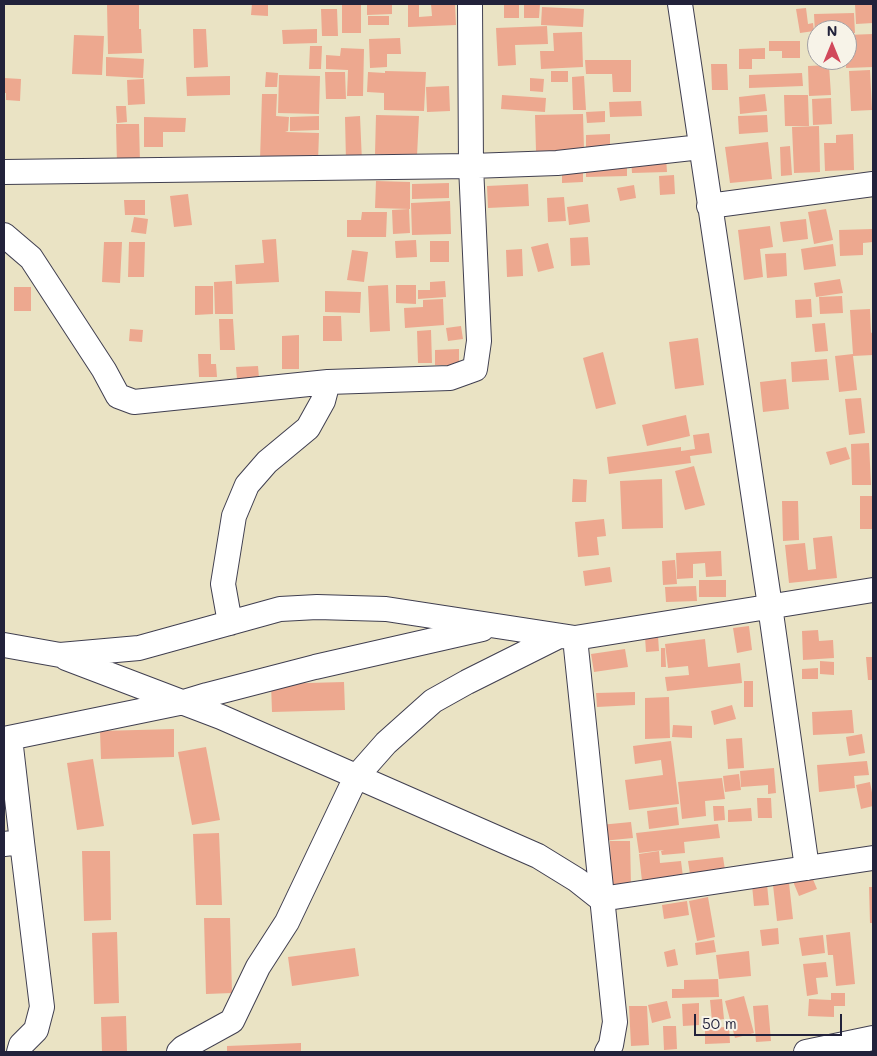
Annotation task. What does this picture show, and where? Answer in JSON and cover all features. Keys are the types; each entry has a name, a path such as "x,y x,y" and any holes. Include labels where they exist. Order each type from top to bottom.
{"street":[{"path":"4,235 31,258 104,370 118,396 134,402 328,382 450,378 475,369 479,341 471,166 470,4"},
{"path":"680,4 807,868"},
{"path":"4,172 471,166 557,163 701,147"},
{"path":"709,206 873,184"},
{"path":"230,623 223,584 234,516 247,485 267,462 308,428 323,400 328,382"},
{"path":"179,1052 232,1020 258,967 287,922 356,777 386,743 433,701 467,682 567,637 873,590"},
{"path":"60,656 139,648 280,609 317,607 386,609 567,637"},
{"path":"19,1052 21,1045 36,1030 42,1008 13,843 7,739 184,702 315,667 496,626"},
{"path":"567,637 615,1022 611,1045 607,1052"},
{"path":"4,645 60,656 221,717 538,856 577,880 601,899 873,858"},
{"path":"806,1052 873,1038"}],"building":[{"path":"107,4 139,4 139,29 141,29 142,53 108,54"},
{"path":"252,4 268,4 268,16 251,15"},
{"path":"342,4 361,4 361,33 342,33"},
{"path":"367,4 392,4 392,14 367,15"},
{"path":"408,4 419,4 419,17 432,16 431,4 455,4 456,25 408,27"},
{"path":"504,4 519,4 519,18 504,18"},
{"path":"524,4 540,4 539,18 524,18"},
{"path":"855,4 873,4 873,23 857,24"},
{"path":"542,7 584,9 583,27 541,25"},
{"path":"806,8 807,32 800,33 796,9"},
{"path":"321,9 337,9 338,36 322,36"},
{"path":"854,13 854,20 814,20 814,14"},
{"path":"368,16 389,16 389,25 368,25"},
{"path":"547,26 548,44 515,45 516,65 498,66 496,28"},
{"path":"193,29 206,29 208,67 194,68"},
{"path":"317,29 317,43 283,44 282,30"},
{"path":"582,32 583,67 541,69 540,51 554,51 553,33"},
{"path":"873,34 873,67 857,68 857,35"},
{"path":"74,35 104,36 102,75 72,74"},
{"path":"400,38 401,54 387,54 387,67 370,68 369,39"},
{"path":"769,41 800,41 800,58 782,58 782,51 769,51"},
{"path":"310,46 322,46 321,69 309,69"},
{"path":"341,48 364,49 363,96 347,96 348,70 326,69 326,55 340,56"},
{"path":"765,48 765,59 752,59 752,69 739,69 739,49"},
{"path":"106,57 144,59 143,78 106,76"},
{"path":"585,60 631,60 631,92 613,92 612,74 586,74"},
{"path":"711,64 727,64 728,90 712,90"},
{"path":"808,70 829,70 831,95 809,96"},
{"path":"870,70 872,110 851,111 849,71"},
{"path":"385,71 426,72 424,111 384,110 384,93 367,92 368,72 385,73"},
{"path":"551,71 568,71 568,82 551,82"},
{"path":"266,72 278,73 277,87 265,87"},
{"path":"325,72 345,72 346,99 326,99"},
{"path":"802,73 803,86 749,88 749,75"},
{"path":"279,75 320,76 319,114 278,113"},
{"path":"230,76 230,95 187,96 186,77"},
{"path":"584,76 586,110 573,110 572,77"},
{"path":"4,78 21,79 20,101 6,100"},
{"path":"530,78 544,79 543,92 530,91"},
{"path":"144,79 145,104 128,105 127,80"},
{"path":"449,86 450,111 427,112 426,87"},
{"path":"262,94 277,94 276,116 289,117 288,131 285,132 319,133 318,162 260,160"},
{"path":"765,94 767,111 740,114 739,97"},
{"path":"502,95 546,98 545,112 501,109"},
{"path":"784,95 808,95 809,126 785,126"},
{"path":"831,98 832,124 813,125 812,99"},
{"path":"641,101 642,116 610,117 609,102"},
{"path":"116,106 126,106 127,122 117,123"},
{"path":"605,111 605,122 587,123 586,112"},
{"path":"583,114 584,150 536,151 535,115"},
{"path":"376,115 419,116 417,156 375,154"},
{"path":"767,115 768,132 739,134 738,116"},
{"path":"319,116 319,130 290,131 290,117"},
{"path":"360,116 362,162 346,162 345,117"},
{"path":"144,117 186,118 185,132 163,132 163,147 144,147"},
{"path":"116,124 139,124 140,163 117,164"},
{"path":"819,126 820,172 794,173 792,127"},
{"path":"610,134 610,152 586,153 586,135"},
{"path":"853,134 854,170 825,171 824,143 836,143 836,135"},
{"path":"768,142 772,179 730,183 725,147"},
{"path":"790,146 792,175 781,176 780,147"},
{"path":"666,157 667,172 632,173 631,158"},
{"path":"586,162 627,162 627,176 586,177"},
{"path":"583,171 583,182 562,183 562,172"},
{"path":"674,175 675,194 660,195 659,176"},
{"path":"376,181 410,182 410,209 375,208"},
{"path":"449,183 449,198 412,199 412,184"},
{"path":"528,184 529,206 488,208 487,186"},
{"path":"634,185 636,198 620,201 617,188"},
{"path":"188,194 192,225 174,227 170,196"},
{"path":"564,197 566,221 548,222 547,198"},
{"path":"124,200 145,200 145,215 125,215"},
{"path":"450,201 451,234 412,235 411,203"},
{"path":"588,204 590,222 569,225 567,207"},
{"path":"409,209 410,233 393,234 392,210"},
{"path":"826,209 833,240 814,244 808,212"},
{"path":"362,212 387,212 386,237 347,237 347,220 361,220"},
{"path":"134,217 148,219 146,234 131,232"},
{"path":"806,219 808,239 783,242 780,222"},
{"path":"770,226 773,247 760,249 763,277 744,280 738,230"},
{"path":"873,229 873,242 863,243 863,255 840,256 839,230"},
{"path":"588,237 590,265 571,266 570,238"},
{"path":"276,239 279,282 236,284 235,265 264,263 262,240"},
{"path":"416,240 417,257 396,258 395,241"},
{"path":"430,241 449,241 449,262 430,262"},
{"path":"104,242 122,242 120,283 102,282"},
{"path":"129,242 145,242 144,277 128,277"},
{"path":"548,243 554,268 538,272 531,247"},
{"path":"833,244 836,266 804,270 801,249"},
{"path":"522,249 523,276 507,277 506,250"},
{"path":"352,250 368,252 364,282 347,280"},
{"path":"786,253 787,276 767,278 765,254"},
{"path":"840,279 843,293 816,297 814,283"},
{"path":"232,281 233,314 215,314 214,282"},
{"path":"445,281 446,297 418,299 418,290 430,290 430,282"},
{"path":"388,285 390,331 370,332 368,286"},
{"path":"396,285 416,285 416,304 396,303"},
{"path":"195,286 213,286 213,314 195,315"},
{"path":"14,287 31,287 31,311 14,311"},
{"path":"325,291 361,292 360,313 325,312"},
{"path":"842,296 843,313 820,314 819,297"},
{"path":"443,299 444,325 405,328 404,308 423,307 423,300"},
{"path":"811,299 812,317 796,318 795,300"},
{"path":"870,309 873,355 853,356 857,390 839,392 835,356 853,354 850,310"},
{"path":"323,316 341,316 342,341 323,341"},
{"path":"219,319 233,319 235,350 220,350"},
{"path":"825,323 828,351 815,352 812,324"},
{"path":"461,326 463,339 448,341 446,328"},
{"path":"130,329 143,330 142,342 129,341"},
{"path":"431,330 432,363 418,363 417,331"},
{"path":"299,335 299,369 282,369 282,336"},
{"path":"698,338 704,385 675,389 669,342"},
{"path":"459,349 459,365 435,365 435,350"},
{"path":"603,352 616,404 596,409 583,358"},
{"path":"198,354 211,354 211,364 216,364 217,377 199,377"},
{"path":"827,359 829,380 792,382 791,362"},
{"path":"258,366 259,378 237,379 236,367"},
{"path":"786,379 789,409 763,412 760,382"},
{"path":"861,398 865,433 849,435 845,399"},
{"path":"686,415 690,436 647,446 642,425"},
{"path":"709,433 712,453 690,456 691,463 609,474 607,457 681,447 681,451 695,449 693,435"},
{"path":"869,443 871,485 852,485 851,444"},
{"path":"846,447 850,459 830,465 826,452"},
{"path":"694,466 705,505 685,510 675,471"},
{"path":"573,479 587,480 586,502 572,502"},
{"path":"662,479 663,528 622,529 620,481"},
{"path":"860,496 873,496 873,529 860,529"},
{"path":"782,501 798,501 799,540 783,541"},
{"path":"604,519 606,536 597,537 599,555 578,557 575,522"},
{"path":"832,536 837,578 789,583 785,545 805,543 808,570 816,569 813,538"},
{"path":"721,551 722,576 706,577 705,563 693,564 693,578 677,579 676,553"},
{"path":"675,560 677,584 663,585 662,561"},
{"path":"610,567 612,582 585,586 583,571"},
{"path":"699,580 726,580 726,597 699,597"},
{"path":"696,586 697,601 666,602 665,587"},
{"path":"749,626 752,650 737,653 733,628"},
{"path":"818,630 819,641 833,640 834,658 803,660 802,631"},
{"path":"658,636 659,651 646,652 645,637"},
{"path":"705,639 708,667 740,663 742,683 667,691 665,677 689,675 688,666 668,668 665,644"},
{"path":"661,648 665,648 666,667 661,667"},
{"path":"625,649 628,667 594,672 591,654"},
{"path":"866,657 873,657 873,680 868,680"},
{"path":"820,661 834,662 834,675 820,674"},
{"path":"818,668 818,679 802,679 802,669"},
{"path":"744,681 753,681 753,707 744,707"},
{"path":"344,682 345,710 272,712 271,684"},
{"path":"635,692 635,705 597,707 596,693"},
{"path":"669,697 670,738 645,739 645,698"},
{"path":"732,705 736,719 714,725 711,711"},
{"path":"852,710 854,733 813,735 812,712"},
{"path":"673,725 692,726 692,738 672,737"},
{"path":"174,729 174,757 101,759 100,731"},
{"path":"862,734 865,753 849,756 846,737"},
{"path":"742,738 744,768 728,769 726,739"},
{"path":"671,741 679,804 629,810 625,780 663,775 661,760 635,764 633,746"},
{"path":"206,747 220,820 192,825 178,752"},
{"path":"93,759 104,826 77,830 67,763"},
{"path":"867,761 869,775 854,776 855,788 819,792 817,765"},
{"path":"774,768 776,793 768,794 768,785 741,787 740,771"},
{"path":"739,774 741,790 725,792 723,776"},
{"path":"722,778 725,799 705,801 706,816 682,819 678,782"},
{"path":"870,782 873,806 861,809 856,785"},
{"path":"757,798 771,798 772,818 758,818"},
{"path":"713,806 724,806 725,820 714,821"},
{"path":"677,807 679,825 649,829 647,811"},
{"path":"751,808 752,821 728,822 728,810"},
{"path":"631,822 633,838 602,841 600,825"},
{"path":"718,824 720,838 684,842 685,853 662,855 661,851 664,850 639,853 636,833"},
{"path":"219,833 222,905 196,905 193,834"},
{"path":"610,841 630,841 631,886 611,886"},
{"path":"82,851 110,851 111,920 84,921"},
{"path":"659,851 660,863 681,861 683,877 642,881 639,854"},
{"path":"723,857 725,870 690,874 688,861"},
{"path":"810,872 817,889 799,896 792,879"},
{"path":"789,883 793,919 777,921 773,885"},
{"path":"767,884 769,905 754,906 752,885"},
{"path":"869,887 873,887 873,923 870,923"},
{"path":"708,897 715,937 697,941 689,901"},
{"path":"687,901 689,915 664,919 662,905"},
{"path":"204,918 230,918 232,993 206,994"},
{"path":"778,928 779,944 762,946 760,930"},
{"path":"117,932 119,1003 94,1004 92,933"},
{"path":"850,932 855,984 836,986 833,955 828,955 826,935"},
{"path":"823,935 825,953 802,956 799,938"},
{"path":"714,940 716,952 696,955 695,943"},
{"path":"355,948 359,976 292,986 288,957"},
{"path":"675,949 678,965 667,967 664,952"},
{"path":"749,951 751,976 719,979 716,955"},
{"path":"826,962 828,977 816,978 818,994 807,996 803,964"},
{"path":"718,979 719,997 672,998 672,989 684,989 684,980"},
{"path":"831,993 845,993 845,1006 834,1006 834,1017 808,1016 809,999 831,1000"},
{"path":"744,996 754,1033 735,1038 725,1001"},
{"path":"722,999 724,1019 712,1021 710,1000"},
{"path":"667,1001 671,1018 652,1023 648,1005"},
{"path":"699,1003 699,1025 683,1026 682,1004"},
{"path":"768,1005 771,1041 756,1042 753,1006"},
{"path":"629,1006 647,1006 649,1045 631,1046"},
{"path":"126,1016 127,1052 102,1052 101,1017"},
{"path":"663,1026 676,1026 677,1049 664,1050"},
{"path":"729,1027 730,1043 705,1044 705,1028"},
{"path":"301,1043 301,1052 227,1052 227,1046"}]}
